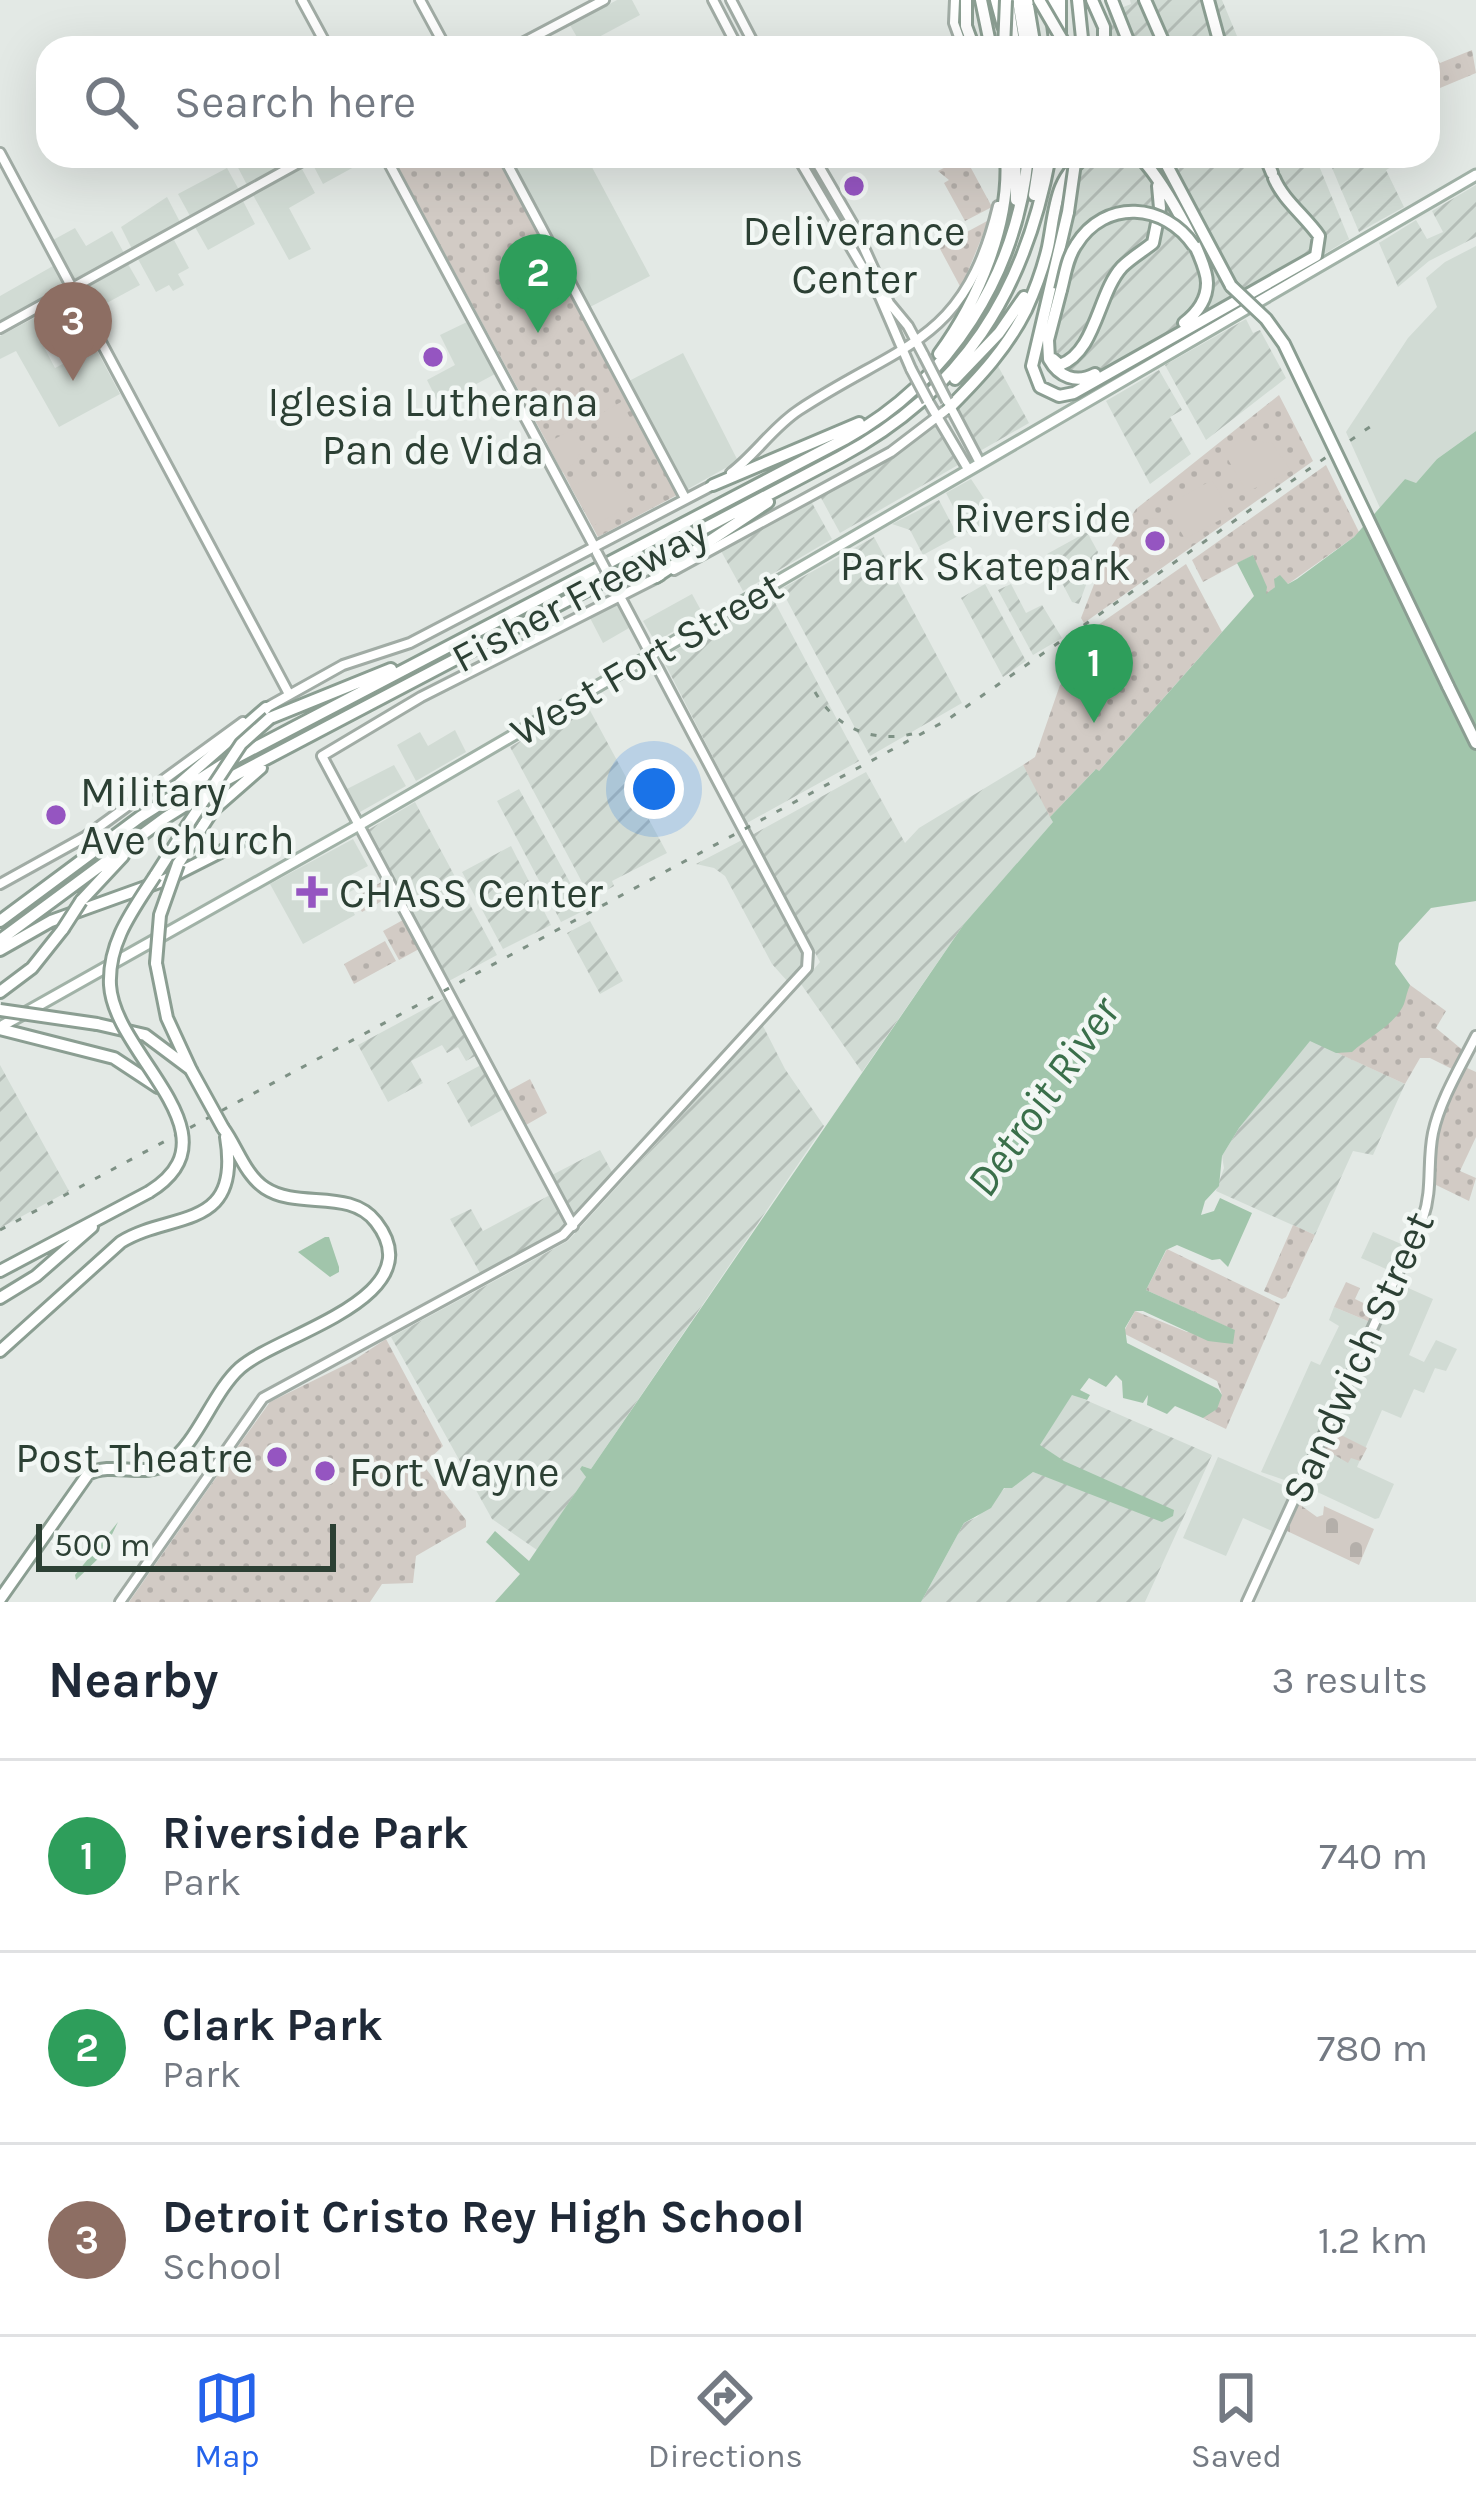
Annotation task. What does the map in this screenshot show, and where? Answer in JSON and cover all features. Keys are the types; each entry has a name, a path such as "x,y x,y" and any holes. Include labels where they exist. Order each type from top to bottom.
{"highway":[{"path":"966,0 970,36"},
{"path":"981,0 989,36"},
{"path":"996,0 1006,36"},
{"path":"1007,0 1008,36"},
{"path":"1018,0 1024,36"},
{"path":"1027,0 1033,36"},
{"path":"1039,0 1056,36"},
{"path":"1050,0 1058,36"},
{"path":"1060,0 1061,36"},
{"path":"1078,0 1082,36"},
{"path":"1092,0 1105,36"},
{"path":"1144,0 1160,36"},
{"path":"1208,0 1218,36"},
{"path":"1110,36 1117,4"},
{"path":"1117,4 1127,36"},
{"path":"713,485 839,433 907,395 957,328 987,260 1013,168"},
{"path":"1003,262 1016,200 1016,168"},
{"name":"Fisher Freeway","path":"3,918 146,813 251,749 845,439 907,395 961,338 1003,262 1022,200 1018,168"},
{"path":"1007,290 1029,221 1038,168"},
{"name":"Fisher Freeway","path":"0,940 165,818 302,739 890,429 969,353 1007,290 1034,222 1047,168"},
{"path":"1074,168 1051,347 1053,360 1060,365 1070,362 1088,334 1103,294 1123,266 1153,243 1160,191 1151,168"},
{"path":"919,406 963,372 1013,315 1033,281 1065,176 1074,168"},
{"path":"1059,289 1047,352 1058,372 1076,380 1087,379 1184,323 1200,308 1206,273 1151,168"},
{"path":"1170,168 1231,286"},
{"path":"1172,168 1182,196"},
{"path":"1270,168 1280,192 1320,238 1318,253 1305,264 1063,397 1044,391 1032,370 1076,244 1094,225 1112,215 1138,211 1178,225 1231,286 1266,319 1284,344 1476,743"},
{"path":"949,404 995,359 1022,316 1041,273 1053,219"},
{"path":"656,578 720,531 840,457"},
{"path":"146,813 268,713 433,653"},
{"path":"0,1271 170,1178 183,1148 181,1124 121,1026 110,986 118,935 241,744 268,713"},
{"path":"0,1600 88,1474 103,1468 149,1469 169,1463 241,1366 358,1302 380,1282 387,1262 386,1242 368,1214 350,1205 286,1197 267,1190 251,1174 167,1018 156,963 161,909 194,834 223,800 302,739"},
{"path":"0,992 36,964 107,871 165,818"},
{"path":"0,950 51,920 165,880 240,842"},
{"path":"0,1010 130,1030 152,1039 191,1070"},
{"path":"0,1028 107,1056 138,1071 164,1092"},
{"path":"0,1351 125,1239 186,1221 217,1197 228,1163 223,1128"},
{"path":"0,1298 36,1276 114,1210"}],"main road":[{"name":"West Fort Street","path":"0,1028 968,470 977,458 1476,175"}],"street":[{"path":"302,0 322,36"},
{"path":"420,0 440,36"},
{"path":"536,36 604,0"},
{"path":"712,0 732,36"},
{"path":"731,0 750,36"},
{"path":"955,0 959,36"},
{"path":"0,154 289,694"},
{"path":"0,328 289,168"},
{"path":"120,1602 263,1398 559,1238 809,962 808,952 391,168"},
{"path":"509,168 686,498"},
{"path":"804,168 917,343 977,458"},
{"path":"820,168 855,228 867,268 911,369 968,470"},
{"path":"0,884 93,831 170,772 268,713 289,694 343,665 410,643 713,485 752,456 801,408 917,343 956,307 983,254 1012,168"},
{"path":"573,1226 322,756 617,591 656,578 880,458 949,404"},
{"path":"944,431 947,423 954,424 977,458"},
{"name":"Sandwich Street","path":"1247,1602 1423,1218 1431,1189 1434,1127 1475,1038"}],"shaded area":[{"path":"617,0 632,0 640,15 601,36 576,36 570,25"},
{"path":"1130,0 1222,0 1237,36 1111,36 1108,13 1131,4"},
{"path":"227,168 239,190 190,216 178,194"},
{"path":"238,168 278,168 247,185"},
{"path":"315,168 352,168 323,184"},
{"path":"516,168 592,168 650,276 590,307"},
{"path":"1080,168 1320,168 1349,239 1239,306 1093,380 1066,380 1045,338 1069,243"},
{"path":"1332,168 1390,168 1386,170 1404,207 1359,232"},
{"path":"302,169 315,193 289,208 311,249 289,260 253,195"},
{"path":"1476,185 1476,237 1429,261 1398,287 1379,243 1416,220 1427,239 1443,232 1432,211"},
{"path":"167,197 180,222 132,249 121,227"},
{"path":"243,201 255,224 208,250 195,227"},
{"path":"75,228 86,246 112,231 124,253 75,280 53,240"},
{"path":"174,240 189,268 178,274 184,285 173,291 169,285 156,292 138,259"},
{"path":"1476,246 1476,431 1437,459 1415,484 1405,479 1380,508 1346,432 1408,338 1437,307 1426,278"},
{"path":"128,264 140,285 92,311 81,291"},
{"path":"53,266 65,287 0,322 0,296"},
{"path":"40,315 54,341 44,347 55,368 95,347 120,394 59,427 16,351 0,359 0,336"},
{"path":"1246,319 1253,333 1260,330 1286,378 1206,440 1165,365"},
{"path":"467,322 495,374 439,404 427,380 455,365 440,335"},
{"path":"683,353 738,461 688,489 629,381"},
{"path":"998,366 1029,423 980,451 958,408"},
{"path":"1159,370 1182,410 1170,417 1191,454 1150,484 1106,401"},
{"path":"936,426 958,465 840,533 820,496 880,464"},
{"path":"971,479 997,518 967,533 946,493"},
{"path":"939,500 958,536 923,555 910,530 892,524"},
{"path":"811,501 832,539 743,591 721,551"},
{"path":"1087,532 1098,552 1079,604 1072,602 1047,554"},
{"path":"874,537 962,703 870,756 781,589"},
{"path":"985,584 1026,661 1003,677 961,598"},
{"path":"1011,584 1026,613 1042,605 1062,638 1033,655 998,590"},
{"path":"692,594 703,614 662,638 653,638 643,621"},
{"path":"771,595 859,761 747,823 662,658"},
{"path":"616,604 629,628 603,643 590,618"},
{"path":"586,703 667,853 612,881 614,886 591,899 510,747"},
{"path":"455,730 466,752 416,781 397,745 420,732 428,746"},
{"path":"394,765 406,786 360,812 347,789"},
{"path":"1023,765 1054,821 964,924 862,1072 801,984 820,962 752,835 866,772 905,843 919,828"},
{"path":"519,789 585,910 561,922 497,801"},
{"path":"415,802 497,955 449,981 368,830"},
{"name":"CHASS Center","path":"353,839 368,866 349,876 355,889 344,895 355,915 303,944 270,884"},
{"path":"742,840 806,962 788,982 772,964 725,876 696,864"},
{"path":"511,846 551,925 503,949 462,872"},
{"path":"590,921 623,981 600,994 567,933"},
{"path":"445,998 475,1056 466,1061 458,1047 447,1053 442,1045 411,1061 423,1083 388,1102 358,1045"},
{"path":"763,1026 785,1069 824,1126 591,1469 582,1466 586,1477 537,1550 492,1519 391,1337 568,1241"},
{"path":"1310,1040 1405,1084 1373,1155 1353,1151 1315,1235 1216,1191 1224,1168 1222,1156 1239,1128"},
{"path":"0,1065 69,1191 0,1228"},
{"path":"481,1065 504,1109 471,1127 447,1083"},
{"path":"600,1150 612,1172 573,1214 552,1175"},
{"path":"550,1195 566,1226 480,1273 450,1219 471,1209 483,1231"},
{"path":"1373,1232 1406,1246 1393,1272 1361,1258"},
{"path":"1397,1283 1433,1299 1409,1355 1424,1362 1436,1340 1457,1349 1446,1371 1435,1368 1424,1393 1414,1389 1401,1418 1382,1410 1357,1467 1394,1484 1375,1519 1261,1472 1311,1361 1320,1365 1339,1326 1329,1320 1334,1307 1370,1322 1374,1314 1382,1317"},
{"path":"1072,1394 1212,1455 1145,1602 921,1602 964,1523 977,1517 1005,1488 1033,1472 1131,1507 1039,1446"},
{"path":"1218,1457 1293,1493 1274,1532 1243,1518 1226,1556 1183,1538"}],"green space":[{"path":"1472,50 1476,73 1440,88 1440,63"},
{"path":"398,168 503,168 677,495 598,537"},
{"path":"971,168 992,207 965,221 944,183 949,180 938,171"},
{"path":"989,220 961,288 939,247"},
{"path":"1279,395 1313,461 1084,623 1081,618 1105,556 1136,509"},
{"path":"621,402 638,431 617,438 599,429 593,418"},
{"path":"575,428 579,453 562,472 547,443"},
{"path":"1245,440 1272,443 1291,471 1247,492 1223,451"},
{"path":"1326,465 1359,532 1354,537 1288,584 1280,576 1275,578 1275,587 1266,595 1253,555 1203,582 1192,560"},
{"path":"604,474 617,478 634,503 593,526 570,486"},
{"path":"1212,480 1231,514 1185,539 1166,506"},
{"name":"Riverside Park Skatepark","path":"1157,518 1169,545 1168,556 1156,563 1146,538 1149,519"},
{"path":"1186,564 1222,632 1098,772 1050,817 1023,765 1035,757 1060,685 1103,660 1088,632"},
{"path":"383,881 391,896 362,912 355,898"},
{"path":"403,920 419,949 399,960 383,931"},
{"path":"385,941 396,961 354,984 344,964"},
{"path":"1388,969 1446,1011 1436,1028 1465,1052 1454,1070 1420,1058 1405,1084 1320,1045"},
{"path":"1465,1067 1476,1072 1476,1137 1460,1171 1476,1178 1469,1201 1434,1184 1437,1131"},
{"path":"530,1079 547,1113 526,1125 508,1091"},
{"path":"1293,1225 1315,1235 1282,1299 1264,1291"},
{"path":"1167,1249 1280,1304 1226,1429 1203,1418 1222,1395 1217,1381 1123,1333 1135,1311 1187,1332 1234,1330 1146,1290"},
{"path":"1346,1282 1360,1288 1355,1299 1376,1309 1370,1322 1334,1307"},
{"name":"Fort Wayne","path":"386,1339 443,1446 423,1465 466,1520 466,1527 416,1556 413,1583 382,1584 370,1602 129,1602 220,1472 229,1467 229,1459 270,1402"},
{"path":"1331,1430 1367,1448 1360,1461 1351,1458 1348,1463 1323,1448"},
{"path":"1299,1504 1317,1517 1323,1515 1324,1506 1374,1529 1359,1565 1287,1531"}],"water":[{"name":"Detroit River","path":"1476,431 1476,901 1431,908 1399,943 1395,964 1410,985 1394,1018 1352,1052 1336,1053 1310,1041 1239,1128 1222,1156 1219,1186 1205,1201 1201,1215 1214,1211 1220,1198 1252,1213 1228,1267 1220,1259 1177,1245 1166,1250 1146,1290 1235,1330 1233,1344 1208,1341 1143,1311 1135,1311 1125,1328 1127,1343 1218,1389 1222,1395 1217,1409 1203,1418 1175,1406 1167,1414 1147,1405 1148,1395 1143,1403 1123,1398 1122,1381 1116,1375 1106,1387 1089,1378 1080,1390 1090,1395 1087,1400 1072,1395 1040,1445 1064,1461 1174,1510 1173,1516 1162,1522 1033,1472 1012,1488 1004,1488 991,1508 964,1523 921,1602 495,1602 520,1574 486,1542 495,1531 529,1561 586,1477 582,1466 591,1469 964,924 1053,822 1050,817 1099,771 1254,596 1237,563 1253,555 1266,594 1280,575 1288,584 1354,537 1405,479 1416,483 1437,459"},
{"path":"329,1237 339,1267 330,1277 298,1252"},
{"path":"118,1522 102,1555 76,1580 75,1575"}],"railway":[{"path":"0,1230 947,720 1374,424"},
{"path":"815,692 833,715 856,730 883,736 912,734"}],"place":[{"name":"Deliverance Center","path":"854,186"},
{"name":"Clark Park","path":"538,333"},
{"name":"Iglesia Lutherana Pan de Vida","path":"433,357"},
{"name":"Detroit Cristo Rey High School","path":"73,381"},
{"name":"Riverside Park Skatepark","path":"1155,541"},
{"name":"Riverside Park","path":"1094,723"},
{"name":"Military Ave Church","path":"56,815"},
{"name":"CHASS Center","path":"312,892"},
{"name":"Post Theatre","path":"277,1457"},
{"name":"Fort Wayne","path":"325,1471"}]}
